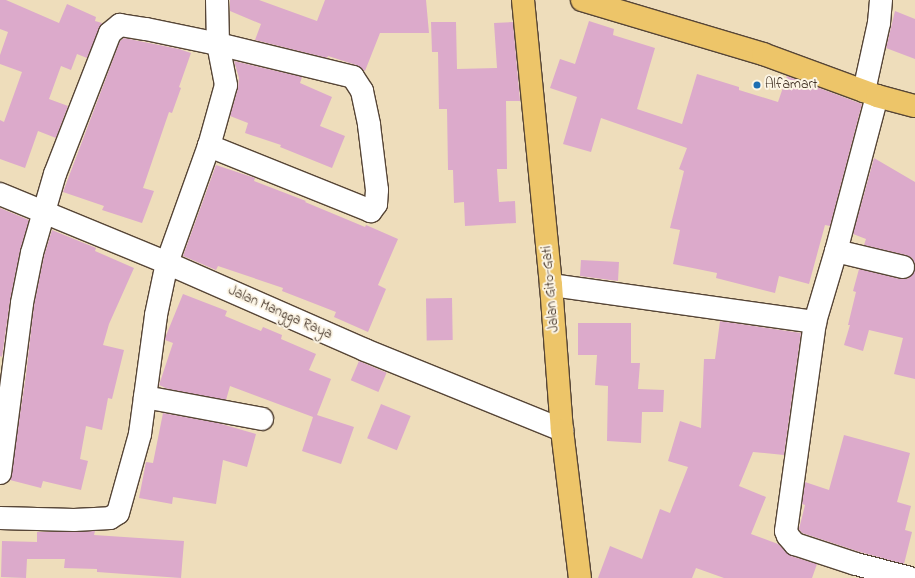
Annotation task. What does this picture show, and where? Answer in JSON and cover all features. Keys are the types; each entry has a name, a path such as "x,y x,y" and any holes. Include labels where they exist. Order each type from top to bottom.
{"main road":[{"name":"Jalan Gito-Gati","path":"523,0 551,285 562,430 580,578"},
{"path":"582,0 763,54 838,80 870,94 915,106"}],"street":[{"path":"0,518 74,520 110,518 118,513 140,434 156,315 167,263 209,146 226,85 218,44 217,0"},
{"path":"881,0 870,94 836,251 815,322 787,524 788,536 795,544 856,564 910,578"},
{"path":"0,472 22,303 32,254 55,174 110,32 120,25 218,44 353,77 362,91 369,125 376,190 376,204 371,211 209,146"},
{"name":"Jalan Mangga Raya","path":"0,194 167,263 365,350 562,430"},
{"path":"836,251 903,267"},
{"path":"551,285 815,322"},
{"path":"145,397 262,419"}],"building":[{"path":"0,0 6,0 59,23 67,4 96,17 95,21 102,23 87,58 77,54 71,70 61,66 49,99 68,106 56,138 38,131 25,168 0,159 0,120 4,122 22,72 0,64 0,55 8,32 0,29"},
{"path":"230,0 259,0 317,21 325,0 426,0 429,33 380,33 365,71 356,65 328,56 327,58 255,40 261,24 230,11"},
{"path":"895,11 915,19 915,59 886,48"},
{"path":"589,21 614,29 613,35 655,48 637,109 682,124 697,74 739,87 739,90 778,102 787,76 862,104 830,226 825,225 809,284 779,276 775,293 716,278 717,273 673,264 680,230 670,228 684,171 679,169 687,148 601,118 591,152 563,144 577,97 550,88 560,59 575,64"},
{"path":"431,22 456,22 457,69 497,68 494,23 513,22 520,101 506,101 507,169 497,169 499,202 515,201 516,223 465,226 464,202 454,203 453,170 448,170 447,109 439,109 438,52 432,52"},
{"path":"124,38 179,49 191,53 179,87 181,88 172,113 169,112 143,188 154,191 142,223 102,210 104,206 63,192 120,41"},
{"path":"234,61 302,77 300,83 332,97 320,126 345,136 332,168 280,147 281,145 245,133 248,123 230,116 238,88 239,78"},
{"path":"874,158 915,182 915,264 912,258 906,255 864,245 866,239 853,234"},
{"path":"216,165 255,178 254,181 398,239 378,285 386,289 368,332 334,317 336,312 282,291 283,288 218,266 216,270 183,256"},
{"path":"0,208 29,220 20,251 10,301 2,357 0,356"},
{"path":"52,230 96,248 95,251 134,268 109,324 103,345 124,350 112,399 108,398 102,430 86,426 80,459 88,461 81,490 43,481 41,488 10,480 26,375 34,305 44,256"},
{"path":"581,260 619,262 618,281 580,276"},
{"path":"859,269 900,279 907,279 915,270 915,379 894,374 903,338 869,330 863,351 844,345 850,325 848,325 856,292 853,291"},
{"path":"183,294 227,311 225,316 261,331 263,327 282,335 281,339 316,354 309,370 331,379 317,415 354,427 341,464 302,451 313,417 230,386 226,400 168,389 159,385 173,343 165,340 165,338"},
{"path":"426,298 452,298 453,340 427,340"},
{"path":"720,321 801,333 784,455 753,452 739,486 766,497 751,534 778,544 791,556 817,564 812,578 724,578 696,568 692,578 598,578 610,546 642,559 660,509 670,513 688,467 668,461 680,421 701,428 704,359 715,359"},
{"path":"578,323 631,323 631,363 640,363 638,389 664,390 663,412 642,412 641,443 607,441 608,386 595,385 597,355 578,355"},
{"path":"359,361 387,373 378,392 351,380"},
{"path":"381,404 411,416 397,450 367,438"},
{"path":"163,413 218,423 256,434 247,467 223,460 216,504 173,497 172,504 139,498 146,462 153,463"},
{"path":"844,435 910,453 897,502 911,506 905,530 912,532 904,564 860,552 802,533 799,529 805,505 802,504 805,482 829,490"},
{"path":"95,531 94,535 184,541 181,578 97,572 97,569 64,568 65,559 27,559 26,578 1,577 2,541 37,542 37,532"}],"place":[{"name":"Alfamart","path":"757,85"}]}
